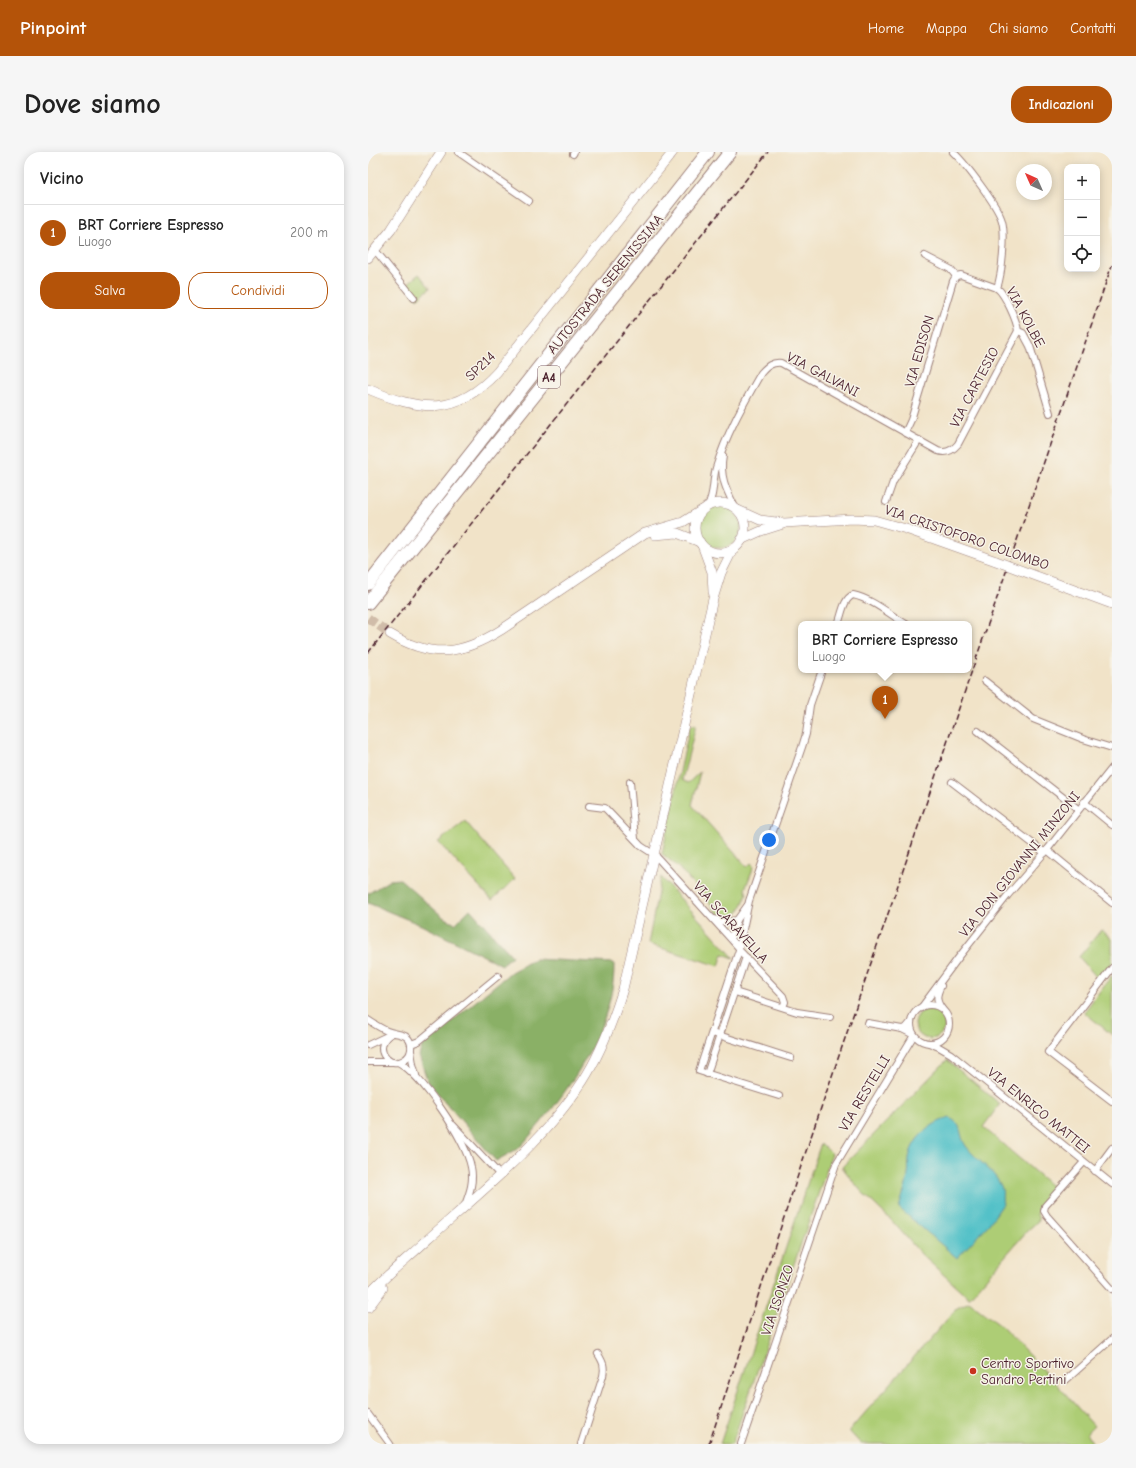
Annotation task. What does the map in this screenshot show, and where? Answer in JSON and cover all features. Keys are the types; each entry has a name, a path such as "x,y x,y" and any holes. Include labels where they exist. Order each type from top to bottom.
{"highway":[{"name":"AUTOSTRADA SERENISSIMA","path":"368,584 708,152"},
{"name":"AUTOSTRADA SERENISSIMA","path":"368,603 730,152"}],"street":[{"path":"368,258 398,219 441,152"},
{"path":"458,152 529,202"},
{"name":"SP214","path":"368,389 388,398 414,405 440,405 454,402 477,390 488,382 673,152"},
{"name":"VIA KOLBE","path":"952,152 965,164 995,206 1002,219 1004,234 997,288 1003,295 1018,325 1018,331 1023,333 1030,346 1050,413"},
{"path":"375,250 414,298"},
{"path":"925,256 950,269 956,276 961,275 997,288"},
{"name":"VIA EDISON","path":"905,433 911,420 952,281 956,276"},
{"name":"VIA CARTESIO","path":"948,452 955,448 958,444 1018,331"},
{"name":"VIA GALVANI","path":"704,509 712,495 715,469 741,409 761,373 766,367 773,363 781,363 938,452 948,452"},
{"path":"886,502 893,482 919,440"},
{"name":"VIA GALVANI","path":"724,447 722,476 725,488 737,510"},
{"path":"368,1295 382,1280 464,1207 537,1138 560,1112 583,1080 601,1048 614,1017 623,989 713,599 721,573 733,549 741,540 744,533 745,525 743,517 729,504 714,504 683,522 645,533 501,630 485,640 471,646 458,650 434,651 410,645 390,634"},
{"path":"704,509 697,517 695,526 696,534 712,572 713,599"},
{"name":"VIA CRISTOFORO COLOMBO","path":"737,510 760,520 784,523 852,519 874,520 906,529 1112,604"},
{"name":"VIA CRISTOFORO COLOMBO","path":"741,540 784,523"},
{"path":"639,537 677,533 701,543 708,550 725,552 733,549"},
{"path":"839,621 846,601 853,595 865,599 901,621"},
{"path":"731,938 737,920 745,910 749,901 802,747 806,734 810,705 821,673"},
{"path":"985,681 1033,719 1082,739 1112,748"},
{"path":"978,732 1078,809"},
{"name":"VIA DON GIOVANNI MINZONI","path":"921,1008 1008,895 1046,851 1112,768"},
{"path":"630,782 635,839"},
{"path":"952,782 1046,851 1112,903"},
{"path":"1084,802 1112,825"},
{"name":"VIA SCARAVELLA","path":"588,806 605,808 641,846 655,855 731,938 746,958 783,996 785,1002 783,1007"},
{"path":"749,901 739,949 699,1072 780,1096"},
{"path":"714,919 726,922 737,920"},
{"path":"708,1074 746,958"},
{"path":"1112,968 1048,1052 1112,1101"},
{"path":"368,1062 395,1062 406,1058 411,1047 498,976"},
{"name":"VIA DON GIOVANNI MINZONI","path":"943,1012 939,1005 937,996 946,976"},
{"path":"727,987 797,1012 830,1017"},
{"path":"902,1030 906,1028 916,1012 921,1008 934,1006 943,1012 948,1022 944,1043 951,1054"},
{"path":"368,1020 377,1027 391,1034 403,1034 407,1037 411,1047 414,1069 420,1082"},
{"path":"911,1022 911,1029 914,1035 918,1039 929,1043 938,1041 946,1033"},
{"path":"868,1023 902,1030 914,1035"},
{"path":"377,1027 382,1040 383,1052 388,1060 406,1068 420,1082 447,1118 499,1174"},
{"path":"371,1044 379,1036 377,1027"},
{"path":"712,1033 790,1058"},
{"path":"371,1044 382,1040 391,1034"},
{"name":"VIA RESTELLI","path":"836,1164 914,1035"},
{"name":"VIA ENRICO MATTEI","path":"929,1043 939,1046 951,1054 1112,1184"},
{"path":"447,1118 462,1144 471,1165 472,1188 464,1207"},
{"path":"1095,1171 1112,1148"},
{"path":"1084,1162 1045,1206 1044,1211 1112,1289"},
{"name":"VIA ISONZO","path":"741,1444 836,1164"},
{"path":"368,1308 378,1293 414,1252"},
{"path":"1066,1380 1112,1339"},
{"path":"581,1444 603,1376 603,1362 598,1354"},
{"path":"368,1414 390,1444"}],"green space":[{"path":"419,274 430,288 417,299 406,285"},
{"path":"716,506 724,506 732,509 738,515 741,527 738,539 732,545 724,548 716,548 708,545 702,539 699,531 699,523 702,515 708,509"},
{"path":"696,725 682,780 688,783 700,772 692,805 747,867 751,863 754,866 745,889 747,894 740,910 731,918 726,918 717,913 707,899 677,866 662,854 690,726"},
{"path":"465,821 515,879 492,900 438,842"},
{"path":"661,877 734,958 723,954 719,966 648,944"},
{"path":"400,879 443,917 455,924 470,909 512,956 502,965 421,925 368,903 368,892 369,893 390,880"},
{"path":"1101,930 1112,939 1112,963 1099,980 1079,957"},
{"path":"535,959 614,963 613,985 608,1007 600,1029 590,1050 565,1091 527,1140 520,1147 496,1161 428,1082 419,1056 422,1046 511,972"},
{"path":"1112,975 1112,1035 1084,1012"},
{"path":"930,1009 941,1013 945,1024 941,1035 930,1039 919,1035 915,1024 919,1013"},
{"path":"947,1060 1000,1104 983,1127 1056,1190 1037,1214 1039,1220 1027,1231 969,1298 922,1255 892,1221 861,1191 842,1167"},
{"path":"821,1143 832,1154 732,1444 720,1444"},
{"name":"Centro Sportivo Sandro Pertini","path":"969,1302 1001,1326 1094,1426 1087,1433 1092,1442 1089,1444 861,1444 849,1431 957,1308"}],"water":[{"path":"949,1118 954,1120 959,1126 966,1146 998,1180 1002,1188 1003,1204 989,1224 957,1258 899,1208 906,1187 909,1158 914,1144 929,1128 942,1120"}],"tunnel":[{"path":"368,618 390,634"}],"railway":[{"path":"368,653 768,152"},
{"path":"972,671 1112,265"},
{"path":"709,1444 803,1160 971,673"}],"place":[{"name":"BRT Corriere Espresso","path":"885,719"},
{"name":"Centro Sportivo Sandro Pertini","path":"973,1371"}]}
